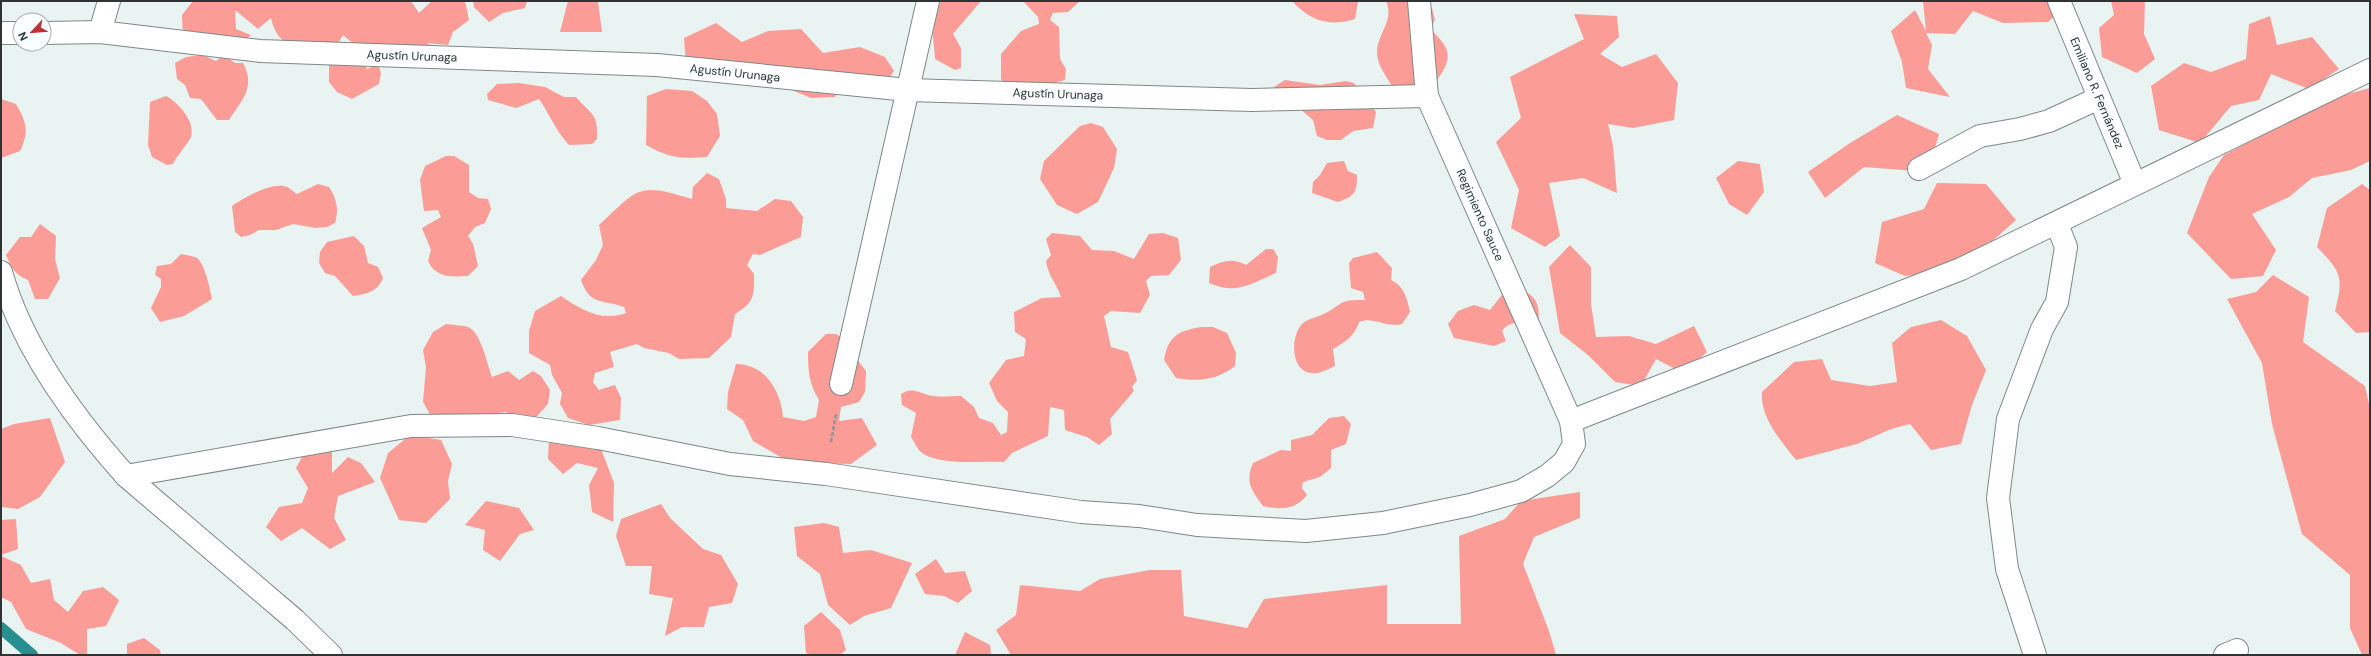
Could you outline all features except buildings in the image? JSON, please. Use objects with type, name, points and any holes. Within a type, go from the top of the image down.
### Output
[{"type":"street","points":[[100,32],[109,1]]},
{"type":"street","points":[[841,384],[928,1]]},
{"type":"street","name":"Regimiento Sauce","points":[[126,476],[411,426],[492,425],[538,428],[730,464],[826,474],[1081,512],[1139,516],[1197,525],[1306,531],[1383,523],[1470,505],[1521,491],[1547,476],[1564,462],[1574,444],[1571,421],[1428,96],[1419,1]]},
{"type":"street","name":"Emiliano R. Fernández","points":[[2059,1],[2135,184]]},
{"type":"street","name":"Agustín Urunaga","points":[[52,32],[100,32],[260,51],[657,64],[908,90],[1252,100],[1428,96]]},
{"type":"street","points":[[1,33],[12,33]]},
{"type":"street","points":[[1571,421],[1961,269],[2057,224],[2135,184],[2370,70]]},
{"type":"street","points":[[1919,169],[1980,136],[2020,129],[2049,121],[2099,98]]},
{"type":"street","points":[[2035,655],[2007,569],[1998,498],[2008,419],[2042,329],[2056,302],[2066,247],[2057,224]]},
{"type":"street","points":[[1,272],[6,291],[44,369],[103,451],[126,476],[295,620],[331,655]]},
{"type":"path","points":[[826,474],[841,384]]},
{"type":"shaded area","points":[[193,1],[411,1],[419,13],[432,1],[465,1],[469,20],[453,32],[448,45],[427,43],[442,55],[362,51],[343,35],[331,55],[301,49],[285,42],[279,37],[274,29],[271,18],[258,29],[235,10],[236,29],[251,35],[236,49],[183,36],[182,15]]},
{"type":"shaded area","points":[[473,1],[527,1],[525,8],[503,13],[489,22],[474,7]]},
{"type":"shaded area","points":[[568,1],[598,1],[602,32],[560,32]]},
{"type":"shaded area","points":[[941,1],[981,1],[953,34],[961,48],[961,68],[955,70],[935,59],[932,24]]},
{"type":"shaded area","points":[[1023,1],[1080,1],[1068,12],[1053,13],[1050,20],[1059,27],[1060,59],[1066,69],[1065,80],[1010,95],[1001,79],[1001,54],[1021,31],[1039,24],[1038,17]]},
{"type":"shaded area","points":[[1292,1],[1358,1],[1355,19],[1328,22],[1313,18]]},
{"type":"shaded area","points":[[1386,1],[1416,1],[1432,8],[1435,20],[1430,29],[1443,43],[1448,54],[1442,73],[1436,82],[1394,89],[1377,57],[1378,45],[1387,21],[1388,8]]},
{"type":"shaded area","points":[[1923,1],[2056,1],[2060,11],[2048,22],[2003,23],[1973,11],[1955,34],[1926,33],[1932,45],[1928,69],[1950,97],[1906,88],[1902,62],[1891,31],[1915,10],[1926,31]]},
{"type":"shaded area","points":[[2111,1],[2145,1],[2144,34],[2155,59],[2137,73],[2102,57],[2099,28],[2114,15]]},
{"type":"shaded area","points":[[1574,14],[1617,16],[1619,37],[1600,54],[1622,67],[1656,54],[1678,83],[1674,120],[1633,128],[1608,124],[1613,146],[1617,193],[1583,178],[1549,183],[1560,236],[1545,247],[1511,228],[1519,190],[1496,142],[1521,118],[1510,77],[1584,39]]},
{"type":"shaded area","points":[[2270,16],[2277,45],[2312,37],[2339,69],[2309,89],[2271,74],[2259,100],[2231,106],[2200,143],[2159,130],[2151,86],[2184,63],[2211,72],[2246,59],[2249,24]]},
{"type":"shaded area","points":[[716,23],[742,42],[768,31],[801,29],[823,53],[860,47],[885,57],[894,71],[881,90],[847,75],[835,97],[811,98],[777,84],[686,65],[684,38]]},
{"type":"shaded area","points":[[202,55],[216,61],[224,55],[235,63],[243,63],[247,72],[248,86],[246,93],[229,120],[217,120],[201,99],[190,98],[185,85],[177,79],[175,63],[186,57]]},
{"type":"shaded area","points":[[337,60],[364,62],[367,69],[373,66],[379,67],[381,73],[379,84],[352,99],[337,92],[329,82],[329,65]]},
{"type":"shaded area","points":[[1285,80],[1320,85],[1346,81],[1354,83],[1376,112],[1373,128],[1353,131],[1341,140],[1327,140],[1317,136],[1313,120],[1299,108],[1269,90]]},
{"type":"shaded area","points":[[519,83],[545,87],[564,97],[576,97],[595,119],[597,139],[592,144],[569,145],[560,134],[539,99],[516,108],[488,100],[487,94],[497,84]]},
{"type":"shaded area","points":[[2370,88],[2370,161],[2351,170],[2312,178],[2289,197],[2252,214],[2276,250],[2263,276],[2231,279],[2187,233],[2209,177],[2224,155],[2336,97]]},
{"type":"shaded area","points":[[666,89],[692,91],[707,101],[717,114],[720,136],[707,157],[675,157],[661,153],[646,145],[647,96]]},
{"type":"shaded area","points":[[166,96],[176,103],[185,113],[191,125],[192,131],[190,139],[173,164],[167,165],[152,157],[148,145],[150,102]]},
{"type":"shaded area","points":[[1,99],[16,104],[23,117],[26,133],[20,151],[1,158]]},
{"type":"shaded area","points":[[1897,115],[1939,134],[1928,172],[1864,167],[1825,198],[1808,172],[1850,143]]},
{"type":"shaded area","points":[[1091,123],[1103,127],[1117,149],[1114,168],[1098,202],[1077,214],[1057,205],[1040,179],[1044,161],[1080,126]]},
{"type":"shaded area","points":[[446,156],[454,156],[469,165],[469,192],[478,198],[488,199],[491,209],[485,223],[475,227],[468,236],[473,244],[478,266],[468,276],[445,275],[435,271],[428,261],[431,250],[422,228],[441,217],[438,210],[424,211],[420,180],[425,166]]},
{"type":"shaded area","points":[[1344,161],[1348,171],[1357,175],[1355,190],[1351,196],[1338,202],[1312,193],[1313,182],[1320,175],[1327,163]]},
{"type":"shaded area","points":[[1738,161],[1760,164],[1764,192],[1747,215],[1729,204],[1716,178]]},
{"type":"shaded area","points":[[707,173],[719,179],[726,199],[726,208],[757,211],[775,199],[791,201],[803,217],[801,237],[760,255],[753,254],[747,265],[754,274],[752,298],[742,310],[735,314],[731,337],[709,358],[679,359],[669,353],[644,348],[637,344],[610,352],[614,367],[595,373],[593,382],[599,390],[615,385],[621,398],[620,420],[589,425],[568,418],[560,404],[562,393],[552,375],[550,365],[529,353],[529,331],[535,311],[561,296],[576,306],[592,313],[608,316],[626,313],[624,307],[593,298],[588,294],[581,280],[596,260],[603,245],[599,225],[623,203],[640,192],[649,190],[660,191],[692,199],[693,187]]},
{"type":"shaded area","points":[[1937,183],[1986,184],[2016,220],[1961,269],[1905,276],[1875,263],[1882,222],[1924,209]]},
{"type":"shaded area","points":[[318,184],[329,187],[334,196],[337,209],[335,223],[327,227],[315,228],[293,224],[276,230],[259,230],[250,235],[241,237],[235,232],[232,206],[244,199],[258,191],[274,186],[287,187],[297,194]]},
{"type":"shaded area","points":[[2362,184],[2370,190],[2370,332],[2356,333],[2335,311],[2340,282],[2336,269],[2317,247],[2327,208]]},
{"type":"shaded area","points":[[40,224],[56,236],[55,259],[60,278],[48,299],[35,299],[28,280],[20,276],[14,270],[6,255],[20,237],[31,237]]},
{"type":"shaded area","points":[[1052,233],[1080,236],[1092,250],[1114,251],[1134,259],[1149,234],[1163,233],[1178,238],[1181,260],[1169,275],[1151,276],[1146,281],[1150,295],[1140,313],[1111,311],[1104,316],[1111,347],[1128,352],[1137,380],[1132,387],[1134,391],[1110,419],[1112,434],[1099,445],[1087,437],[1065,430],[1064,410],[1050,407],[1048,436],[1012,453],[1004,462],[949,461],[938,459],[921,452],[911,437],[916,413],[902,405],[901,394],[912,390],[936,396],[961,396],[974,407],[979,418],[993,423],[1001,435],[1007,432],[1008,412],[997,401],[989,383],[1006,360],[1024,356],[1026,339],[1015,332],[1014,312],[1042,298],[1061,297],[1049,272],[1046,261],[1051,255],[1046,239]]},
{"type":"shaded area","points":[[354,236],[364,246],[368,263],[378,267],[383,278],[381,283],[371,292],[353,296],[335,276],[325,273],[319,263],[320,252],[327,242]]},
{"type":"shaded area","points":[[1570,245],[1591,267],[1591,304],[1596,337],[1629,336],[1656,344],[1694,326],[1707,352],[1683,373],[1656,359],[1641,386],[1615,382],[1588,355],[1560,333],[1549,267]]},
{"type":"shaded area","points":[[1266,249],[1273,249],[1278,257],[1276,273],[1243,287],[1227,288],[1209,283],[1210,267],[1228,261],[1237,261],[1246,265]]},
{"type":"shaded area","points":[[1377,252],[1392,268],[1391,280],[1402,289],[1410,312],[1402,324],[1390,325],[1370,320],[1359,322],[1352,335],[1346,341],[1333,349],[1335,366],[1318,373],[1305,371],[1299,366],[1294,352],[1294,344],[1299,329],[1305,321],[1320,316],[1344,302],[1351,300],[1365,300],[1363,292],[1351,288],[1349,263],[1353,258]]},
{"type":"shaded area","points":[[181,254],[195,257],[200,261],[207,277],[212,299],[184,316],[160,322],[151,308],[161,287],[161,279],[155,275],[157,266],[171,264]]},
{"type":"shaded area","points":[[2273,275],[2309,297],[2303,342],[2365,386],[2370,409],[2370,655],[2362,655],[2350,628],[2350,575],[2302,534],[2272,424],[2262,363],[2227,299],[2256,292]]},
{"type":"shaded area","points":[[1521,289],[1534,298],[1539,311],[1538,322],[1518,322],[1505,327],[1502,331],[1506,341],[1494,346],[1454,338],[1448,324],[1458,311],[1474,305],[1490,310],[1505,291]]},
{"type":"shaded area","points":[[1941,320],[1967,336],[1986,370],[1972,405],[1961,444],[1931,450],[1910,424],[1891,429],[1857,444],[1796,460],[1778,437],[1768,420],[1762,402],[1762,392],[1794,362],[1822,359],[1831,380],[1870,386],[1897,382],[1892,343],[1911,327]]},
{"type":"shaded area","points":[[446,324],[465,326],[473,330],[477,335],[483,349],[492,377],[508,371],[519,380],[533,371],[541,376],[550,390],[548,404],[536,417],[517,416],[505,412],[458,421],[432,418],[423,402],[426,367],[423,350],[433,332]]},
{"type":"shaded area","points":[[1201,327],[1213,327],[1227,333],[1236,353],[1235,366],[1228,371],[1207,379],[1192,380],[1176,378],[1164,360],[1168,345],[1175,336],[1180,333],[1186,330]]},
{"type":"shaded area","points":[[826,334],[836,334],[854,345],[856,358],[866,371],[865,392],[859,402],[841,407],[839,421],[862,418],[877,445],[851,464],[808,463],[784,459],[753,441],[743,420],[727,409],[728,392],[736,364],[746,365],[755,369],[770,381],[779,398],[783,417],[804,421],[816,417],[819,400],[813,388],[810,377],[808,352]]},
{"type":"shaded area","points":[[1344,416],[1351,424],[1346,444],[1331,450],[1331,468],[1320,477],[1303,482],[1302,488],[1307,495],[1298,504],[1287,508],[1263,506],[1250,486],[1249,481],[1253,463],[1281,450],[1291,451],[1291,440],[1312,435],[1329,418]]},
{"type":"shaded area","points":[[50,418],[65,462],[40,497],[18,509],[1,507],[1,429],[14,424]]},
{"type":"shaded area","points":[[410,435],[441,440],[452,464],[448,481],[450,499],[426,523],[399,520],[380,478],[388,453]]},
{"type":"shaded area","points":[[549,438],[598,441],[614,483],[613,522],[592,512],[589,485],[598,468],[577,463],[563,474],[548,459]]},
{"type":"shaded area","points":[[309,444],[332,452],[332,473],[348,457],[361,463],[375,482],[338,496],[334,518],[346,540],[330,549],[302,528],[281,541],[266,527],[279,507],[302,503],[308,488],[296,468]]},
{"type":"shaded area","points":[[1580,492],[1580,518],[1534,537],[1523,564],[1549,631],[1556,655],[1011,655],[996,630],[1016,615],[1020,585],[1080,591],[1100,579],[1150,570],[1181,570],[1184,616],[1247,628],[1264,599],[1387,585],[1387,624],[1461,624],[1459,536],[1505,519],[1521,501]]},
{"type":"shaded area","points":[[486,501],[519,508],[534,530],[520,534],[500,561],[483,550],[485,530],[465,525]]},
{"type":"shaded area","points":[[661,504],[670,518],[703,549],[721,555],[738,584],[732,603],[709,607],[704,627],[682,627],[665,636],[673,598],[649,594],[652,566],[626,566],[616,536],[621,519]]},
{"type":"shaded area","points":[[16,519],[18,549],[1,555],[1,520]]},
{"type":"shaded area","points":[[824,523],[839,527],[843,553],[871,550],[912,563],[891,608],[864,616],[850,625],[828,605],[820,574],[797,556],[794,527]]},
{"type":"shaded area","points":[[1,556],[21,565],[31,583],[50,579],[54,600],[68,612],[83,591],[103,587],[119,600],[106,626],[87,629],[87,655],[80,655],[61,643],[26,629],[11,602],[1,597]]},
{"type":"shaded area","points":[[936,559],[945,573],[965,571],[972,591],[958,603],[944,596],[925,594],[915,574]]},
{"type":"shaded area","points":[[821,612],[840,630],[846,650],[840,655],[812,655],[806,653],[804,626]]},
{"type":"shaded area","points":[[965,632],[990,645],[991,655],[955,655]]},
{"type":"shaded area","points":[[144,638],[160,650],[161,655],[127,655],[127,644]]},
{"type":"waterway","points":[[1,628],[32,655]]}]
